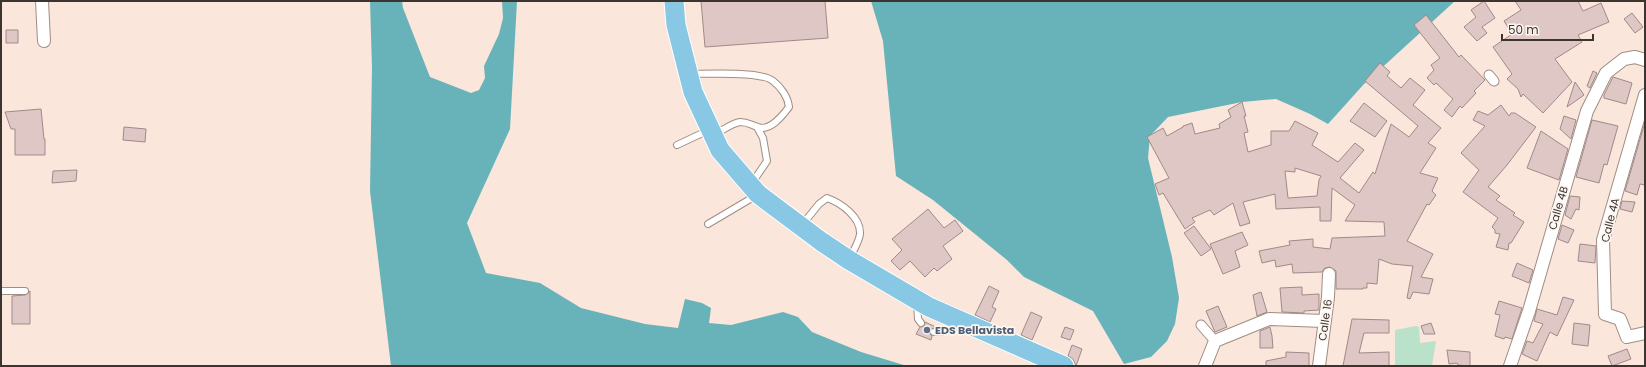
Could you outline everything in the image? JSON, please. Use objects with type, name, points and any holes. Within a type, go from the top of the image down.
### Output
[{"type":"main road","points":[[674,1],[676,25],[693,92],[720,150],[754,190],[849,260],[929,307],[1064,366]]},
{"type":"street","points":[[42,1],[44,41]]},
{"type":"street","name":"Calle 4B","points":[[1510,366],[1528,311],[1587,111],[1606,73],[1624,59],[1635,57],[1645,60]]},
{"type":"street","name":"Calle 4A","points":[[1645,95],[1603,240],[1605,314],[1620,319],[1627,337],[1645,333]]},
{"type":"street","name":"Calle 16","points":[[1319,366],[1328,297],[1329,274]]},
{"type":"street","points":[[1205,366],[1215,341],[1269,319],[1324,321]]},
{"type":"street","points":[[1201,325],[1215,341]]},
{"type":"lane","points":[[677,145],[739,122],[751,123],[757,127],[765,128],[779,119],[789,106],[788,98],[773,80],[748,74],[688,74]]},
{"type":"lane","points":[[708,224],[754,190],[767,161],[763,138],[757,127]]},
{"type":"lane","points":[[802,226],[819,204],[827,198],[838,202],[856,219],[860,234],[849,260]]},
{"type":"lane","points":[[1,291],[25,291]]},
{"type":"lane","points":[[917,300],[916,312],[921,323]]},
{"type":"lane","points":[[934,332],[942,332],[966,323]]},
{"type":"green space","points":[[1416,326],[1419,327],[1420,343],[1436,341],[1432,366],[1395,366],[1395,330]]},
{"type":"water","points":[[370,1],[402,1],[403,8],[430,77],[471,93],[479,90],[485,78],[484,66],[499,34],[503,18],[502,1],[517,1],[510,129],[467,223],[486,273],[540,283],[581,308],[645,324],[678,328],[685,299],[702,303],[711,308],[709,323],[731,325],[783,312],[798,317],[812,332],[861,352],[907,366],[391,366],[370,191],[372,68]]},
{"type":"water","points":[[871,1],[1455,1],[1364,84],[1328,124],[1310,114],[1276,99],[1242,102],[1168,117],[1150,136],[1148,158],[1172,257],[1179,298],[1175,324],[1167,341],[1151,357],[1124,364],[1093,311],[1024,277],[1007,260],[933,200],[896,176],[883,41]]},
{"type":"building","points":[[701,1],[825,1],[828,38],[705,47]]},
{"type":"building","points":[[1484,1],[1495,18],[1482,27],[1487,33],[1477,41],[1464,27],[1476,17],[1471,10]]},
{"type":"building","points":[[1515,1],[1578,1],[1583,11],[1601,3],[1609,22],[1578,35],[1582,42],[1555,59],[1572,82],[1543,113],[1523,94],[1521,97],[1518,89],[1507,79],[1512,74],[1493,47],[1512,34],[1504,21],[1521,10]]},
{"type":"building","points":[[1632,13],[1643,27],[1635,33],[1624,19]]},
{"type":"building","points":[[1426,15],[1459,57],[1461,55],[1485,80],[1474,91],[1476,93],[1462,108],[1460,106],[1452,117],[1444,110],[1453,99],[1436,83],[1434,85],[1427,78],[1434,70],[1431,65],[1440,58],[1414,25]]},
{"type":"building","points":[[6,30],[18,30],[18,43],[6,43]]},
{"type":"building","points":[[1380,63],[1390,72],[1387,76],[1401,88],[1410,78],[1425,90],[1413,105],[1441,128],[1428,143],[1436,148],[1420,173],[1438,178],[1432,191],[1436,195],[1429,205],[1427,204],[1407,241],[1433,254],[1421,277],[1433,279],[1429,294],[1413,292],[1410,299],[1407,298],[1413,266],[1392,264],[1379,259],[1377,284],[1367,283],[1367,288],[1363,289],[1336,289],[1336,271],[1330,267],[1325,268],[1322,272],[1293,273],[1292,264],[1276,267],[1275,260],[1262,263],[1259,251],[1290,245],[1289,241],[1313,239],[1313,247],[1330,249],[1332,238],[1385,236],[1384,222],[1345,221],[1355,205],[1332,188],[1331,221],[1320,221],[1320,207],[1276,209],[1275,194],[1243,202],[1250,223],[1240,226],[1233,203],[1214,215],[1210,210],[1192,218],[1195,222],[1185,229],[1163,193],[1159,195],[1155,184],[1169,178],[1147,137],[1163,128],[1167,136],[1183,126],[1192,123],[1195,134],[1220,128],[1219,124],[1231,117],[1228,110],[1242,102],[1248,132],[1244,133],[1248,152],[1271,145],[1271,131],[1289,131],[1295,121],[1318,133],[1312,145],[1338,162],[1355,143],[1364,150],[1340,178],[1359,193],[1373,172],[1375,174],[1391,124],[1409,137],[1418,126],[1365,81]],"holes":[[[1295,168],[1321,176],[1317,196],[1288,198],[1285,171],[1295,172]]]},
{"type":"building","points":[[1593,71],[1597,73],[1590,88],[1587,86]]},
{"type":"building","points":[[1613,77],[1632,83],[1626,104],[1604,98]]},
{"type":"building","points":[[1575,82],[1584,95],[1567,107]]},
{"type":"building","points":[[1364,103],[1387,121],[1375,137],[1350,121]]},
{"type":"building","points":[[1501,105],[1509,116],[1511,113],[1515,113],[1536,127],[1488,187],[1500,196],[1496,200],[1515,213],[1513,215],[1524,222],[1511,243],[1509,243],[1508,250],[1496,247],[1500,234],[1495,233],[1495,230],[1492,227],[1498,218],[1463,192],[1479,170],[1461,153],[1485,126],[1473,120],[1478,111],[1488,115]]},
{"type":"building","points":[[41,109],[45,139],[45,155],[15,155],[15,129],[11,129],[5,112]]},
{"type":"building","points":[[1564,116],[1576,120],[1571,139],[1560,129]]},
{"type":"building","points":[[1592,120],[1618,126],[1607,165],[1604,164],[1599,183],[1576,177]]},
{"type":"building","points":[[1645,122],[1645,185],[1640,184],[1637,195],[1625,191]]},
{"type":"building","points":[[124,127],[146,129],[145,142],[123,140]]},
{"type":"building","points":[[1541,131],[1568,149],[1559,180],[1527,168]]},
{"type":"building","points":[[77,170],[76,181],[52,183],[53,171]]},
{"type":"building","points":[[1570,196],[1580,197],[1579,210],[1576,209],[1571,219],[1565,215]]},
{"type":"building","points":[[1622,201],[1635,202],[1632,212],[1620,209]]},
{"type":"building","points":[[928,209],[944,228],[955,220],[963,231],[943,246],[952,259],[937,271],[934,268],[925,277],[910,261],[900,270],[891,261],[902,250],[892,239]]},
{"type":"building","points":[[1562,225],[1574,230],[1568,243],[1558,239]]},
{"type":"building","points":[[1194,226],[1211,249],[1201,256],[1184,233]]},
{"type":"building","points":[[1242,232],[1248,245],[1235,251],[1240,267],[1223,274],[1210,244]]},
{"type":"building","points":[[1580,244],[1596,246],[1595,263],[1578,261]]},
{"type":"building","points":[[1517,263],[1533,270],[1529,283],[1512,276]]},
{"type":"building","points":[[989,286],[999,291],[992,307],[996,309],[990,322],[975,315]]},
{"type":"building","points":[[1302,287],[1302,295],[1319,294],[1319,310],[1304,311],[1304,313],[1282,312],[1280,288]]},
{"type":"building","points":[[30,291],[30,324],[12,324],[12,296],[25,295]]},
{"type":"building","points":[[1261,292],[1267,312],[1257,316],[1253,295]]},
{"type":"building","points":[[1563,297],[1574,300],[1557,336],[1550,332],[1537,361],[1522,354],[1527,341],[1533,343],[1543,324],[1534,321],[1537,309],[1557,315]]},
{"type":"building","points":[[1499,301],[1522,308],[1512,339],[1505,337],[1504,339],[1495,336],[1500,315],[1495,314]]},
{"type":"building","points":[[1218,306],[1227,327],[1215,332],[1206,311]]},
{"type":"building","points":[[1031,312],[1042,317],[1032,340],[1021,335]]},
{"type":"building","points":[[1352,319],[1389,320],[1389,333],[1364,333],[1359,353],[1389,352],[1389,366],[1343,366]]},
{"type":"building","name":"EDS Bellavista","points":[[925,322],[936,327],[930,330],[930,334],[932,336],[931,340],[916,334],[920,327],[924,326]]},
{"type":"building","points":[[1431,323],[1435,334],[1424,334],[1421,326]]},
{"type":"building","points":[[1574,323],[1590,325],[1588,346],[1572,344]]},
{"type":"building","points":[[1065,327],[1074,330],[1070,340],[1061,337]]},
{"type":"building","points":[[1270,327],[1273,348],[1260,348],[1260,331]]},
{"type":"building","points":[[1072,345],[1082,349],[1076,366],[1073,359],[1068,356]]},
{"type":"building","points":[[1627,349],[1631,359],[1612,366],[1608,356]]},
{"type":"building","points":[[1447,350],[1470,352],[1470,366],[1458,365],[1457,363],[1449,364]]},
{"type":"building","points":[[1286,352],[1309,353],[1309,366],[1266,366],[1266,361],[1286,357]]},
{"type":"place","name":"EDS Bellavista","points":[[927,330]]}]
